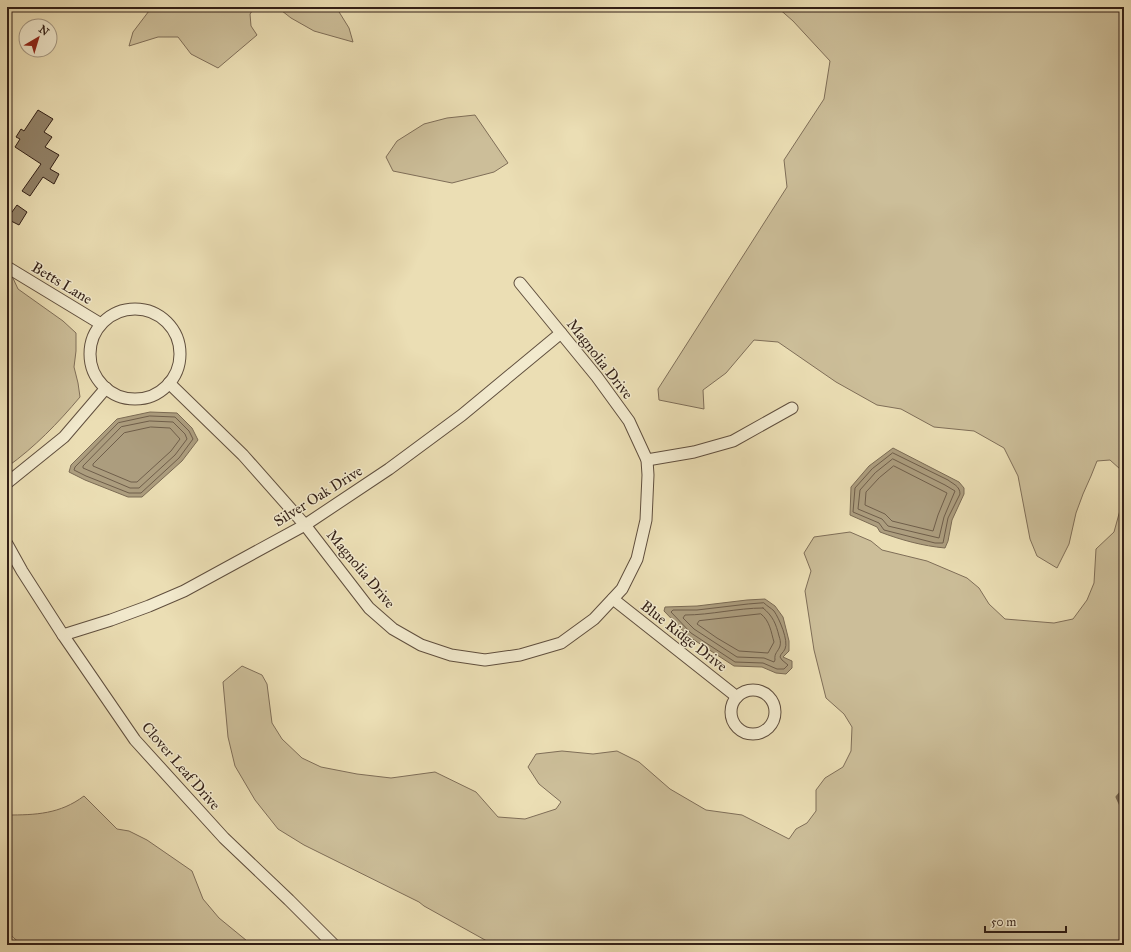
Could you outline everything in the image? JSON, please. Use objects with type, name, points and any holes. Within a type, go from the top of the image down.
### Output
[{"type":"street","name":"Betts Lane","points":[[7,268],[101,324]]},
{"type":"street","name":"Magnolia Drive","points":[[170,382],[243,455],[305,525],[370,608],[393,629],[421,644],[451,655],[485,660],[520,655],[561,643],[594,619],[622,589],[637,559],[646,520],[648,474],[647,460],[629,421],[597,378],[520,283]]},
{"type":"street","name":"Betts Lane","points":[[136,308],[149,311],[162,317],[171,326],[177,338],[180,351],[179,364],[170,382],[166,387],[155,394],[143,398],[130,399],[117,395],[106,388],[96,378],[91,365],[90,351],[93,338],[101,324],[109,316],[122,310],[136,308]]},
{"type":"street","name":"Silver Oak Drive","points":[[63,635],[111,620],[184,591],[305,525],[389,469],[462,415],[561,333]]},
{"type":"street","points":[[7,483],[64,437],[106,388]]},
{"type":"street","points":[[647,460],[694,452],[733,440],[792,408]]},
{"type":"street","name":"Clover Leaf Drive","points":[[7,544],[22,571],[63,635],[135,740],[224,838],[334,945]]},
{"type":"street","name":"Blue Ridge Drive","points":[[613,599],[737,697]]},
{"type":"shaded area","points":[[152,7],[255,7],[250,14],[251,26],[257,35],[218,68],[191,54],[178,37],[158,37],[129,46],[133,32]]},
{"type":"shaded area","points":[[277,7],[336,7],[349,28],[353,42],[314,31],[291,18]]},
{"type":"shaded area","points":[[777,7],[1124,7],[1124,487],[1120,469],[1110,460],[1097,461],[1076,513],[1069,544],[1057,568],[1037,556],[1030,539],[1018,476],[1004,448],[974,431],[934,427],[901,409],[877,405],[836,382],[778,342],[754,340],[726,373],[703,390],[704,409],[659,400],[658,389],[787,187],[784,160],[824,99],[830,61],[793,21]]},
{"type":"shaded area","points":[[475,115],[508,163],[494,172],[452,183],[393,171],[386,157],[397,141],[424,124],[447,118]]},
{"type":"shaded area","points":[[7,273],[12,276],[18,289],[63,321],[76,333],[74,367],[80,397],[46,434],[7,467]]},
{"type":"shaded area","points":[[1124,487],[1124,945],[494,945],[419,902],[304,845],[278,829],[255,800],[235,766],[228,737],[223,682],[242,666],[262,675],[267,684],[272,723],[282,739],[302,758],[321,767],[357,774],[391,778],[435,772],[476,792],[498,817],[525,819],[556,809],[561,802],[539,784],[528,767],[536,754],[562,751],[593,754],[617,751],[639,762],[670,789],[706,810],[742,815],[789,839],[796,829],[807,823],[816,811],[816,790],[825,778],[843,767],[851,751],[852,727],[844,714],[826,698],[814,650],[805,591],[811,571],[804,553],[814,537],[850,532],[871,541],[882,550],[927,561],[967,578],[979,588],[989,604],[1005,619],[1054,623],[1073,619],[1087,600],[1094,583],[1096,549],[1114,532],[1122,503]]},
{"type":"shaded area","points":[[84,796],[117,829],[129,831],[147,840],[192,871],[203,899],[219,918],[252,945],[22,945],[7,932],[7,815],[38,814],[57,810],[66,807]]},
{"type":"water","points":[[150,412],[177,413],[192,428],[198,440],[182,461],[142,497],[128,497],[69,472],[71,465],[117,419]]},
{"type":"water","points":[[893,448],[959,482],[964,488],[964,494],[952,520],[948,541],[945,548],[920,544],[888,535],[880,532],[877,527],[850,515],[851,487],[869,466]]},
{"type":"water","points":[[765,599],[775,606],[783,617],[789,641],[789,651],[783,657],[792,661],[792,668],[786,674],[776,673],[762,667],[734,666],[688,636],[664,611],[665,607],[697,606]]},
{"type":"building","points":[[38,110],[53,119],[44,132],[52,137],[45,147],[59,155],[50,169],[59,174],[54,184],[43,177],[30,196],[22,191],[41,164],[15,147],[20,139],[16,137],[21,129],[24,131]]},
{"type":"building","points":[[17,205],[27,212],[19,225],[7,219]]},
{"type":"waterway","points":[[1124,789],[1117,797],[1124,812]]}]
